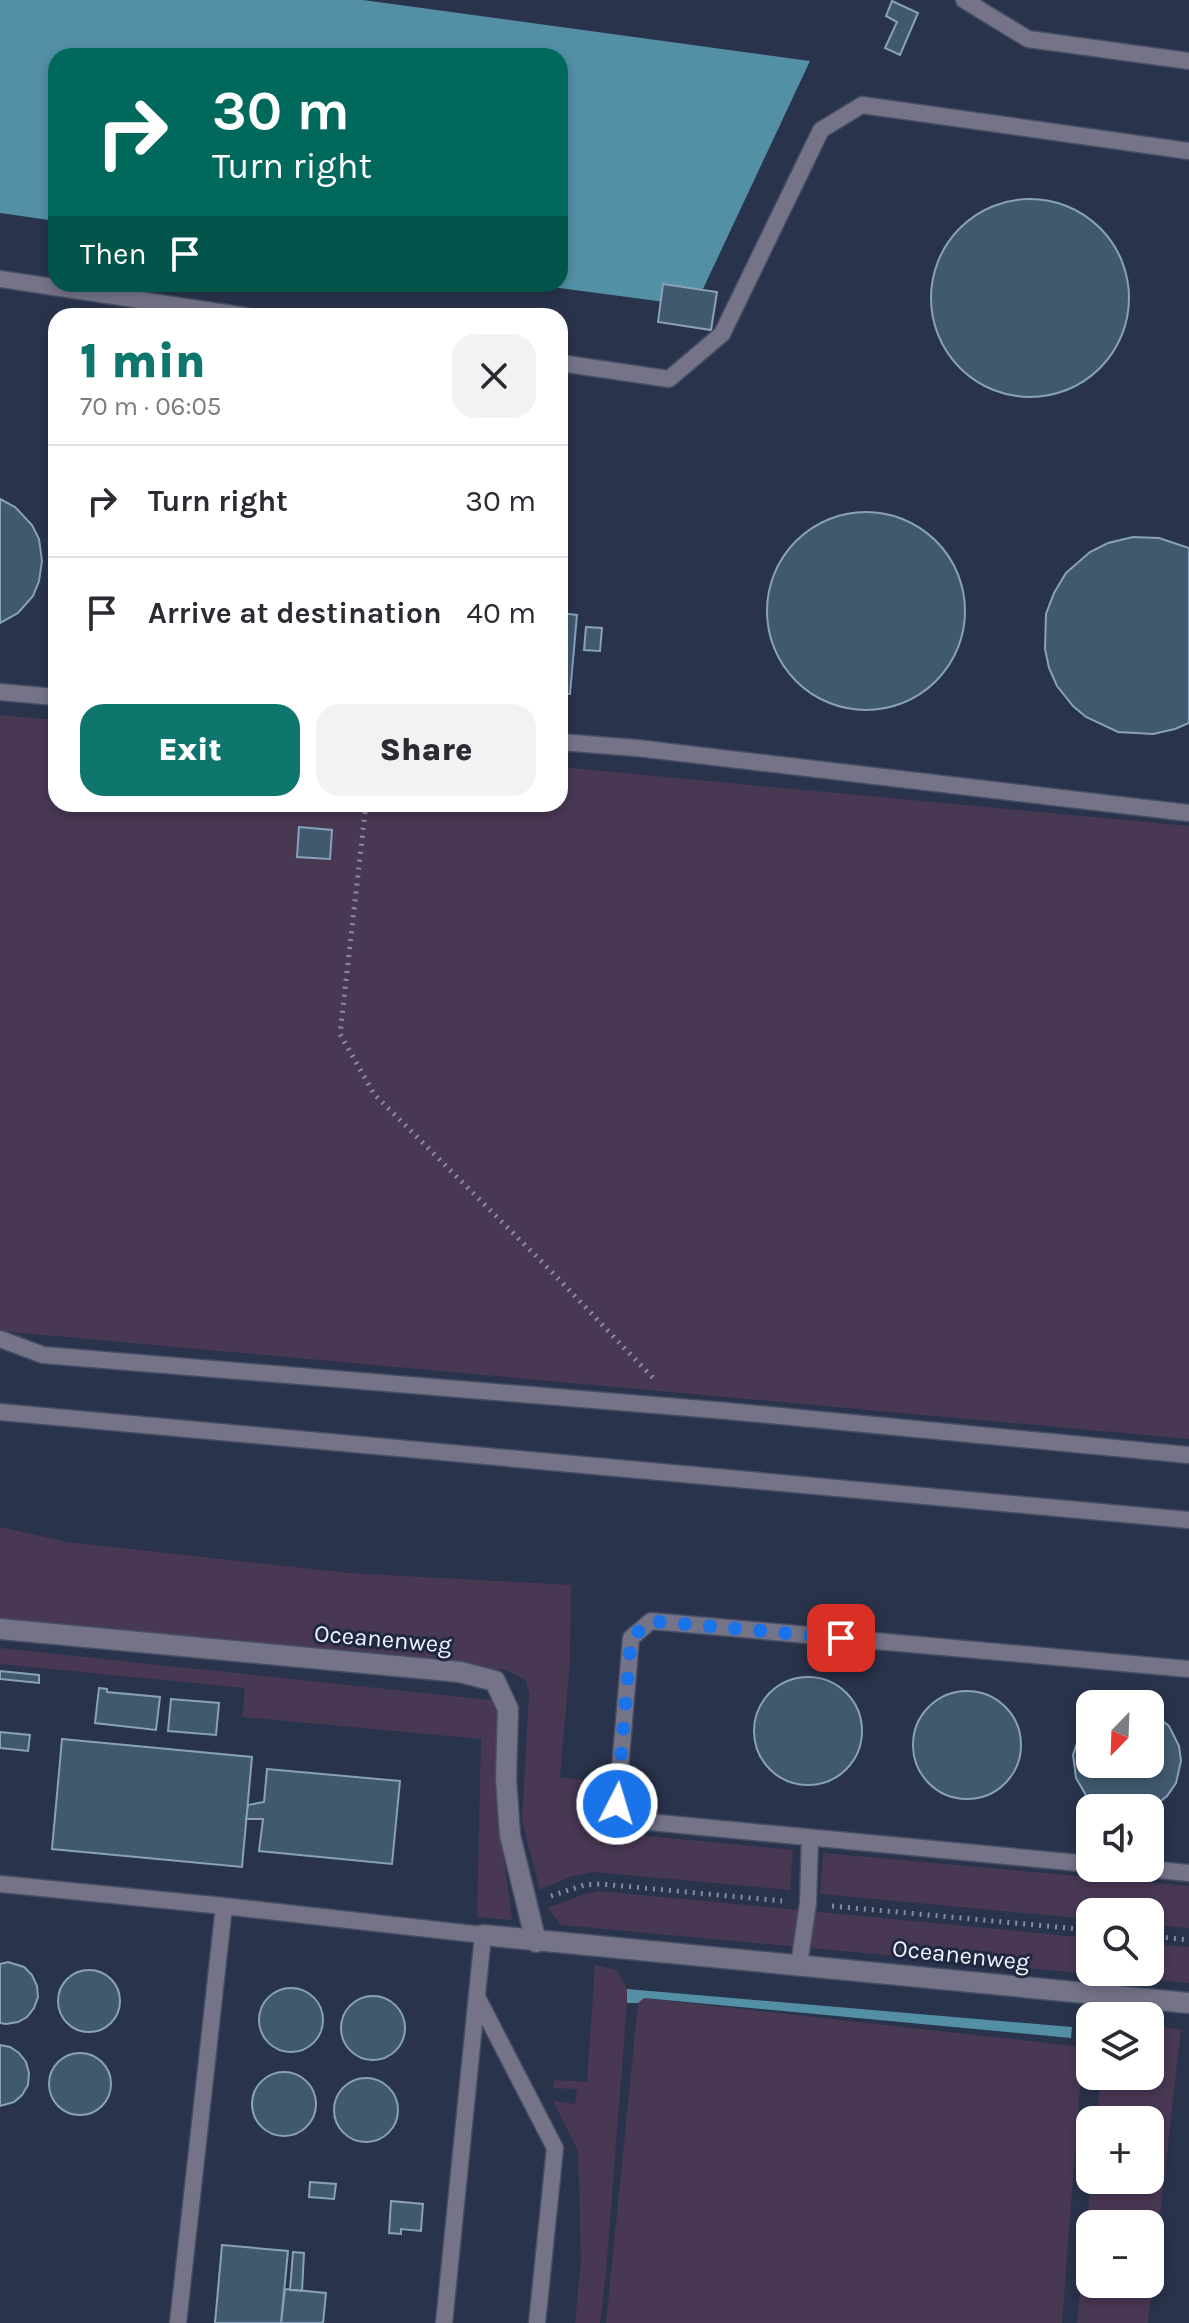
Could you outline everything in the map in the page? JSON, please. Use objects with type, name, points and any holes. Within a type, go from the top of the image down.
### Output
[{"type":"street","name":"Oceanenweg","points":[[0,1629],[445,1670],[495,1681],[508,1709],[506,1779],[510,1835],[536,1942]]},
{"type":"street","name":"Oceanenweg","points":[[483,1935],[1189,2003]]},
{"type":"lane","points":[[964,0],[1028,39],[1189,61]]},
{"type":"lane","points":[[568,364],[669,379],[722,334],[821,130],[862,105],[1189,151]]},
{"type":"lane","points":[[0,279],[48,286]]},
{"type":"lane","points":[[86,292],[193,308]]},
{"type":"lane","points":[[0,692],[48,696]]},
{"type":"lane","points":[[568,743],[1189,813]]},
{"type":"lane","points":[[0,1339],[43,1355],[680,1407],[1189,1455]]},
{"type":"lane","points":[[0,1412],[1189,1520]]},
{"type":"lane","points":[[1076,1863],[628,1820],[617,1804],[631,1638],[651,1621],[1189,1669]]},
{"type":"lane","points":[[799,1965],[808,1903],[810,1838]]},
{"type":"lane","points":[[1164,1870],[1189,1873]]},
{"type":"lane","points":[[0,1884],[483,1935],[444,2323]]},
{"type":"lane","points":[[178,2323],[224,1906]]},
{"type":"lane","points":[[477,1997],[555,2148],[537,2323]]},
{"type":"path","points":[[365,812],[340,1034],[374,1094],[550,1270],[680,1407]]},
{"type":"path","points":[[1164,1937],[1189,1940]]},
{"type":"shaded area","points":[[0,715],[48,719],[48,812],[568,812],[568,768],[1189,826],[1189,1439],[0,1331]]},
{"type":"shaded area","points":[[0,1527],[68,1542],[349,1573],[571,1585],[570,1662],[560,1777],[601,1782],[603,1810],[607,1822],[617,1833],[793,1850],[790,1890],[593,1872],[569,1877],[540,1890],[522,1821],[529,1694],[526,1680],[506,1670],[0,1624]]},
{"type":"shaded area","points":[[0,1648],[500,1701],[495,1791],[512,1920],[477,1917],[481,1739],[242,1717],[245,1688],[0,1664]]},
{"type":"shaded area","points":[[823,1853],[1076,1876],[1076,1882],[1145,1882],[1189,1886],[1189,1928],[1164,1926],[1164,1898],[1076,1898],[1076,1918],[820,1894]]},
{"type":"shaded area","points":[[599,1891],[1076,1937],[1076,1973],[561,1925],[548,1908]]},
{"type":"shaded area","points":[[1164,1945],[1189,1947],[1189,1983],[1164,1981]]},
{"type":"shaded area","points":[[595,1965],[617,1970],[627,1989],[627,2003],[600,2323],[575,2323],[581,2261],[578,2151],[553,2101],[575,2104],[577,2089],[553,2088],[554,2080],[587,2082]]},
{"type":"shaded area","points":[[643,1998],[1076,2046],[1076,2090],[1080,2090],[1079,2106],[1076,2106],[1062,2323],[606,2323],[638,2003]]},
{"type":"shaded area","points":[[1164,2028],[1181,2029],[1164,2180],[1164,2106],[1098,2106],[1100,2090],[1164,2090]]},
{"type":"shaded area","points":[[1090,2194],[1162,2194],[1161,2210],[1088,2210]]},
{"type":"shaded area","points":[[1079,2298],[1151,2298],[1148,2323],[1077,2323]]},
{"type":"water","points":[[0,0],[363,0],[810,61],[695,306],[568,289],[568,48],[48,48],[48,220],[0,213]]},
{"type":"water","points":[[627,1989],[1072,2027],[1071,2038],[644,1998],[638,2003],[627,2003]]},
{"type":"building","points":[[892,1],[918,13],[900,55],[885,48],[897,22],[886,16]]},
{"type":"building","points":[[1030,199],[1068,207],[1100,228],[1121,260],[1129,298],[1121,336],[1100,368],[1068,389],[1030,397],[992,389],[960,368],[939,336],[931,298],[939,260],[960,228],[992,207]]},
{"type":"building","points":[[663,284],[717,292],[711,330],[658,322]]},
{"type":"building","points":[[0,499],[15,507],[32,525],[39,539],[42,561],[33,596],[18,613],[0,623]]},
{"type":"building","points":[[866,512],[904,520],[936,541],[957,573],[965,611],[957,649],[936,681],[904,702],[866,710],[828,702],[796,681],[775,649],[767,611],[775,573],[796,541],[828,520]]},
{"type":"building","points":[[1133,537],[1159,538],[1189,548],[1189,723],[1153,734],[1118,732],[1086,717],[1057,686],[1045,649],[1046,614],[1066,573],[1090,552],[1108,543]]},
{"type":"building","points":[[568,614],[577,615],[568,694]]},
{"type":"building","points":[[586,627],[602,628],[600,651],[584,650]]},
{"type":"building","points":[[299,827],[332,830],[330,859],[297,857]]},
{"type":"building","points":[[0,1671],[39,1675],[39,1683],[0,1679]]},
{"type":"building","points":[[808,1677],[829,1681],[846,1693],[858,1710],[862,1731],[858,1752],[846,1769],[829,1781],[808,1785],[787,1781],[770,1769],[758,1752],[754,1731],[758,1710],[770,1693],[787,1681]]},
{"type":"building","points":[[99,1688],[107,1689],[107,1692],[160,1697],[156,1730],[95,1723]]},
{"type":"building","points":[[967,1691],[988,1695],[1005,1707],[1017,1724],[1021,1745],[1017,1766],[1005,1783],[988,1795],[967,1799],[946,1795],[929,1783],[917,1766],[913,1745],[917,1724],[929,1707],[946,1695]]},
{"type":"building","points":[[171,1699],[219,1703],[216,1735],[168,1731]]},
{"type":"building","points":[[1164,1722],[1169,1726],[1179,1746],[1181,1761],[1176,1783],[1167,1796],[1085,1794],[1076,1778],[1164,1778]]},
{"type":"building","points":[[0,1732],[30,1735],[28,1751],[0,1748]]},
{"type":"building","points":[[62,1739],[252,1757],[242,1867],[52,1849]]},
{"type":"building","points":[[1076,1746],[1076,1778],[1073,1755]]},
{"type":"building","points":[[267,1769],[400,1781],[392,1864],[259,1851],[263,1819],[246,1819],[248,1805],[264,1802]]},
{"type":"building","points":[[8,1962],[24,1967],[32,1975],[38,1997],[27,2017],[6,2024],[0,2023],[0,1964]]},
{"type":"building","points":[[89,1970],[111,1979],[120,2001],[111,2023],[89,2032],[67,2023],[58,2001],[67,1979]]},
{"type":"building","points":[[291,1988],[303,1990],[314,1997],[321,2008],[321,2032],[314,2043],[303,2050],[291,2052],[279,2050],[268,2043],[261,2032],[259,2020],[261,2008],[268,1997],[279,1990]]},
{"type":"building","points":[[373,1996],[385,1998],[396,2005],[403,2016],[403,2040],[396,2051],[385,2058],[373,2060],[361,2058],[350,2051],[343,2040],[341,2028],[343,2016],[350,2005],[361,1998]]},
{"type":"building","points":[[0,2045],[19,2053],[29,2073],[28,2085],[22,2095],[14,2102],[0,2106]]},
{"type":"building","points":[[80,2053],[102,2062],[111,2084],[102,2106],[80,2115],[58,2106],[49,2084],[58,2062]]},
{"type":"building","points":[[278,2072],[290,2072],[307,2081],[314,2092],[314,2116],[307,2127],[290,2136],[278,2136],[266,2131],[257,2122],[252,2110],[252,2098],[257,2086],[266,2077]]},
{"type":"building","points":[[366,2078],[378,2080],[389,2087],[396,2098],[396,2122],[389,2133],[378,2140],[366,2142],[354,2140],[343,2133],[336,2122],[334,2110],[336,2098],[343,2087],[354,2080]]},
{"type":"building","points":[[310,2182],[336,2184],[334,2199],[309,2197]]},
{"type":"building","points":[[391,2201],[423,2204],[421,2231],[401,2229],[401,2234],[389,2233]]},
{"type":"building","points":[[222,2245],[288,2251],[281,2323],[215,2323]]},
{"type":"building","points":[[293,2252],[304,2253],[302,2291],[290,2290]]},
{"type":"building","points":[[285,2289],[326,2293],[323,2323],[281,2323]]},
{"type":"route","points":[[617,1804],[631,1638],[651,1621],[841,1638]]}]
